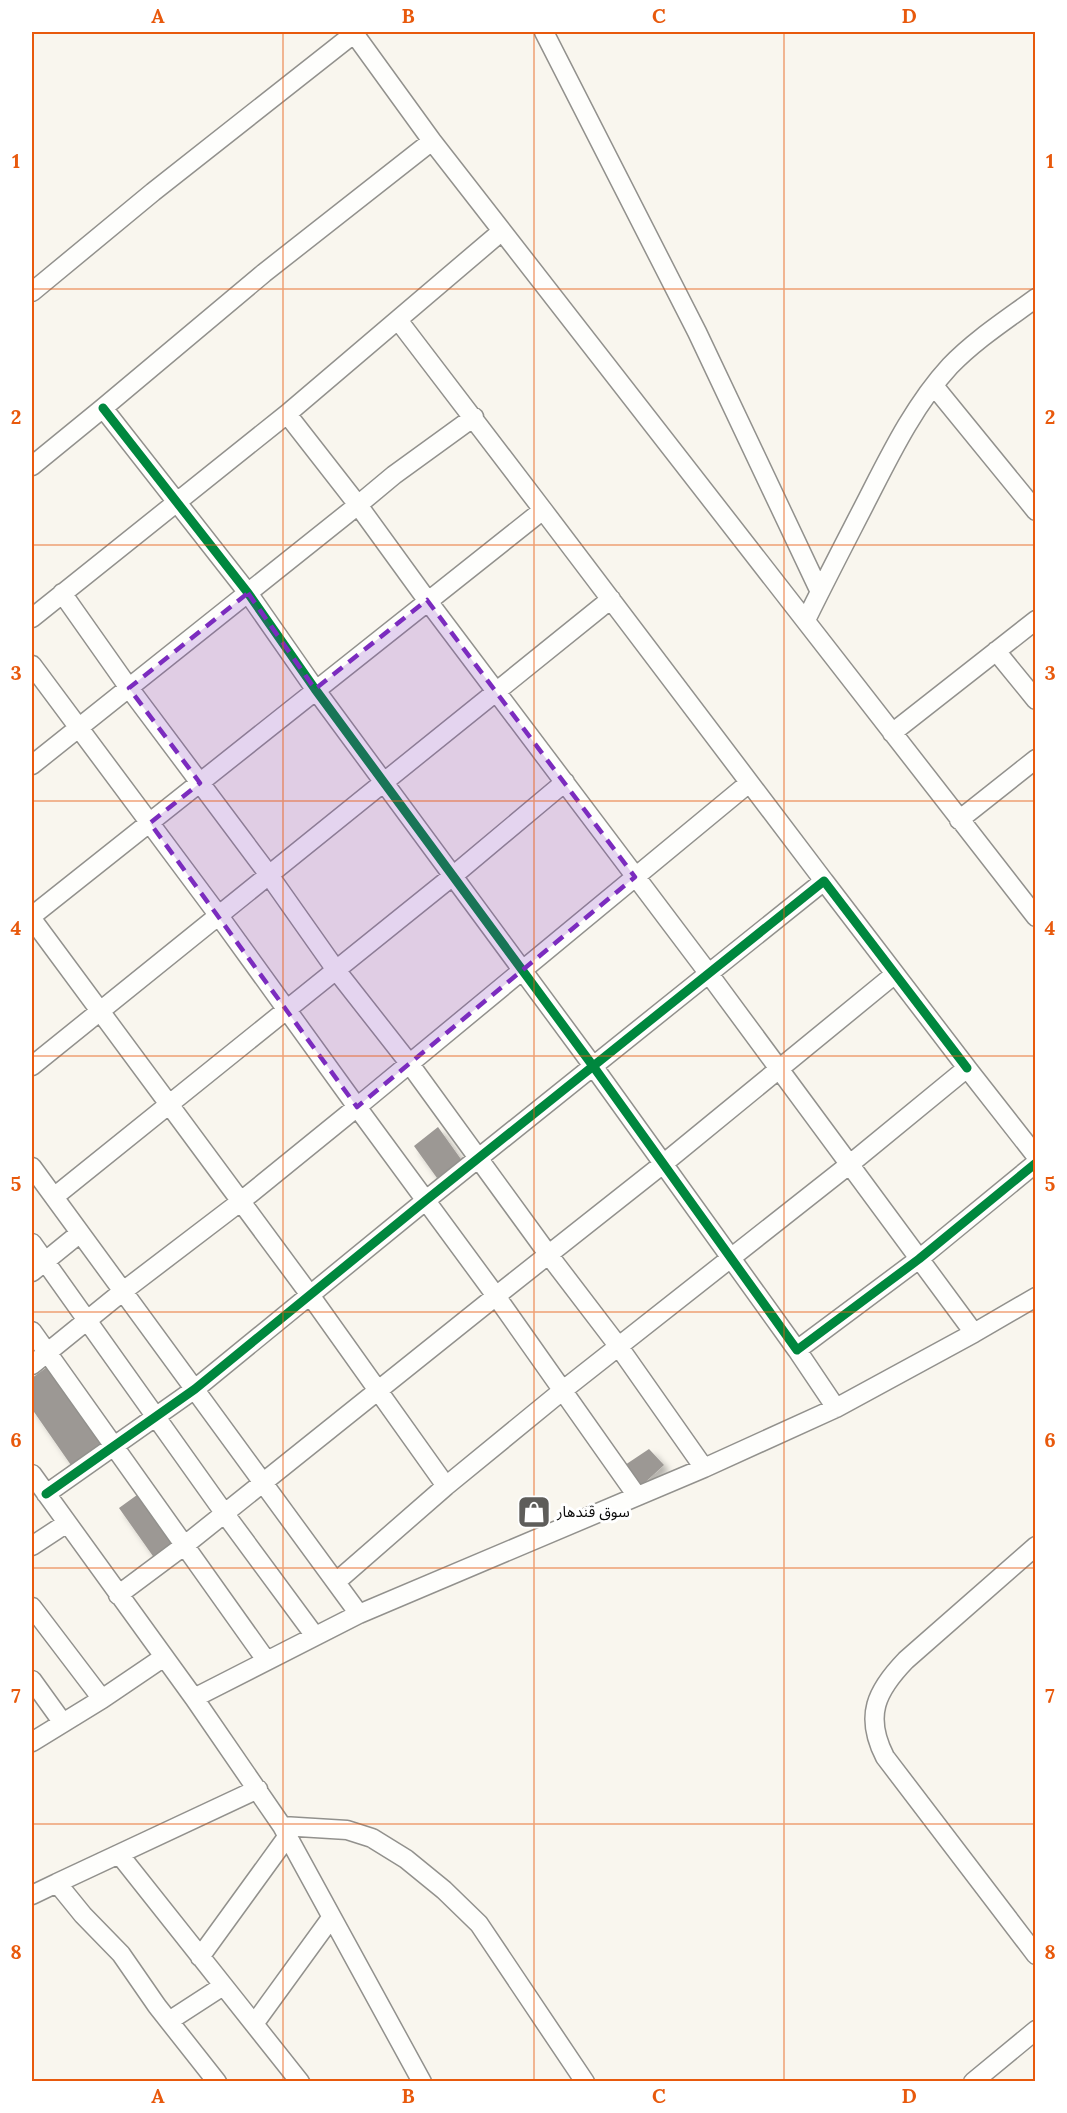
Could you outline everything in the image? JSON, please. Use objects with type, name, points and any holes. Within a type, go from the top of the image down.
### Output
[{"type":"street","points":[[32,292],[354,32],[432,141],[807,621],[959,820],[1033,909]]},
{"type":"street","points":[[544,32],[697,332],[820,592]]},
{"type":"street","points":[[32,466],[264,273],[432,141]]},
{"type":"street","points":[[32,618],[287,414],[502,231]]},
{"type":"street","points":[[807,621],[900,438],[934,386],[972,345],[1035,298]]},
{"type":"street","points":[[398,320],[1035,1156]]},
{"type":"street","points":[[934,386],[1035,511]]},
{"type":"street","points":[[104,408],[248,593],[315,689],[454,875],[732,1258],[836,1408]]},
{"type":"street","points":[[287,414],[566,782],[974,1333]]},
{"type":"street","points":[[32,765],[394,475],[474,417]]},
{"type":"street","points":[[446,1486],[310,1295],[32,917],[315,689],[543,510]]},
{"type":"street","points":[[62,593],[336,970],[409,1063],[619,1347],[704,1468]]},
{"type":"street","points":[[32,1066],[611,599]]},
{"type":"street","points":[[892,733],[1035,620]]},
{"type":"street","points":[[996,651],[1035,700]]},
{"type":"street","points":[[32,665],[219,916],[496,1296],[637,1496]]},
{"type":"street","points":[[959,820],[1035,759]]},
{"type":"street","points":[[54,1197],[566,782]]},
{"type":"street","points":[[32,1365],[122,1292],[240,1202],[749,783]]},
{"type":"street","points":[[46,1494],[195,1389],[479,1157],[824,881]]},
{"type":"street","points":[[118,1595],[264,1483],[663,1164],[895,974]]},
{"type":"street","points":[[336,1582],[446,1486],[562,1391],[850,1164],[967,1068]]},
{"type":"street","points":[[797,1350],[919,1259],[1035,1163]]},
{"type":"street","points":[[32,1167],[359,1614]]},
{"type":"street","points":[[38,1267],[80,1233]]},
{"type":"street","points":[[32,1243],[38,1267],[86,1321],[315,1636]]},
{"type":"street","points":[[194,1698],[359,1614],[704,1468],[836,1408],[1035,1297]]},
{"type":"street","points":[[32,1331],[266,1660]]},
{"type":"street","points":[[32,1474],[258,1789],[285,1832],[422,2082]]},
{"type":"street","points":[[32,1546],[67,1523]]},
{"type":"street","points":[[1035,1546],[888,1678],[880,1694],[874,1716],[875,1738],[885,1757],[1035,1955]]},
{"type":"street","points":[[32,1607],[102,1699]]},
{"type":"street","points":[[32,1742],[165,1657]]},
{"type":"street","points":[[32,1680],[63,1723]]},
{"type":"street","points":[[32,1895],[258,1789]]},
{"type":"street","points":[[285,1832],[347,1830],[372,1838],[406,1859],[444,1890],[479,1924],[585,2082]]},
{"type":"street","points":[[200,1957],[285,1832]]},
{"type":"street","points":[[119,1854],[300,2082]]},
{"type":"street","points":[[57,1883],[83,1915],[121,1954],[217,2082]]},
{"type":"street","points":[[254,2024],[331,1918]]},
{"type":"street","points":[[169,2021],[224,1986]]},
{"type":"street","points":[[979,2080],[1035,2030]]},
{"type":"highlighted area","points":[[248,593],[315,689],[427,600],[635,877],[357,1107],[150,823],[200,783],[129,688]]},
{"type":"building","points":[[438,1127],[463,1162],[437,1178],[414,1146]]},
{"type":"building","points":[[47,1367],[104,1447],[73,1468],[32,1409],[32,1378]]},
{"type":"building","points":[[649,1449],[664,1465],[640,1487],[625,1465]]},
{"type":"building","points":[[137,1495],[174,1546],[155,1559],[119,1508]]},
{"type":"cycle path","points":[[103,408],[248,593],[315,689],[593,1066],[797,1350],[919,1259],[1036,1163]]},
{"type":"cycle path","points":[[46,1494],[195,1389],[824,881],[967,1068]]},
{"type":"place","name":"سوق قندهار","points":[[534,1512]]}]
